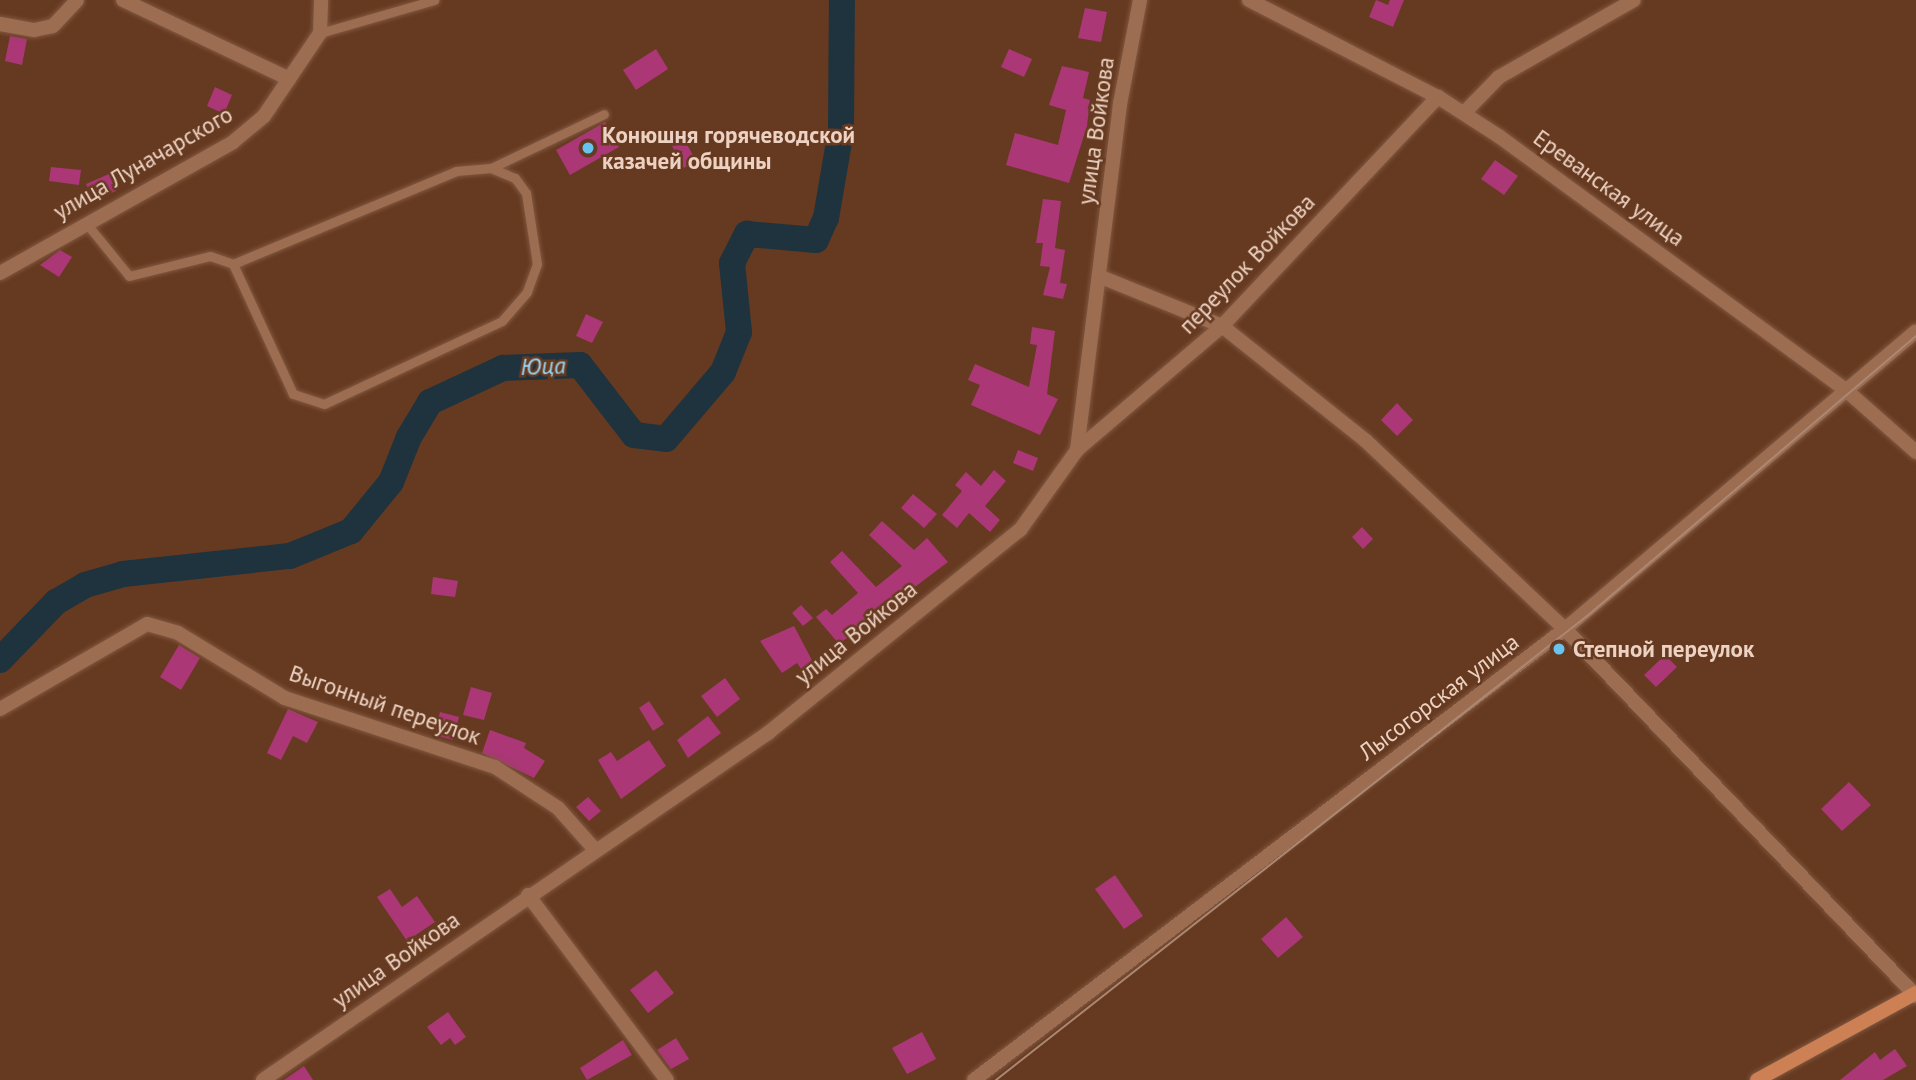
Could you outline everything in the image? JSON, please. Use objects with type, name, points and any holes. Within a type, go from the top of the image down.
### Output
[{"type":"main road","points":[[1757,1080],[1915,995]]},
{"type":"street","points":[[0,24],[34,30],[53,26],[77,0]]},
{"type":"street","points":[[123,0],[289,79]]},
{"type":"street","points":[[320,33],[321,0]]},
{"type":"street","name":"улица Войкова","points":[[263,1080],[528,895],[768,733],[1020,530],[1077,450],[1101,277],[1120,104],[1140,0]]},
{"type":"street","name":"Ереванская улица","points":[[1249,0],[1464,113],[1847,392],[1916,452]]},
{"type":"street","points":[[1464,113],[1499,78],[1634,0]]},
{"type":"street","name":"улица Луначарского","points":[[0,272],[86,223],[98,221],[233,142],[264,116],[320,33]]},
{"type":"street","name":"переулок Войкова","points":[[1077,450],[1222,326],[1438,97]]},
{"type":"street","points":[[1101,277],[1222,326],[1366,440],[1565,629],[1915,995]]},
{"type":"street","name":"Лысогорская улица","points":[[974,1080],[1565,629],[1916,331]]},
{"type":"street","name":"Выгонный переулок","points":[[0,709],[147,624],[178,633],[285,698],[495,767],[558,808],[596,851]]},
{"type":"street","points":[[528,895],[667,1080]]},
{"type":"lane","points":[[320,33],[434,0]]},
{"type":"lane","points":[[86,223],[129,276],[210,256],[233,264],[456,171],[491,169],[604,114]]},
{"type":"lane","points":[[233,264],[293,394],[324,404],[502,321],[527,292],[537,264],[526,193],[515,178],[491,169]]},
{"type":"building","points":[[1376,0],[1388,5],[1390,0],[1404,0],[1393,27],[1369,17]]},
{"type":"building","points":[[1085,8],[1107,12],[1101,42],[1078,38]]},
{"type":"building","points":[[10,36],[27,39],[22,65],[5,61]]},
{"type":"building","points":[[656,49],[668,69],[636,90],[623,70]]},
{"type":"building","points":[[1009,49],[1032,59],[1024,77],[1001,67]]},
{"type":"building","points":[[1062,66],[1089,72],[1083,98],[1090,100],[1087,126],[1069,183],[1006,165],[1015,133],[1058,145],[1066,110],[1049,105]]},
{"type":"building","points":[[215,87],[232,95],[224,114],[207,106]]},
{"type":"building","name":"Конюшня горячеводской казачей общины","points":[[605,122],[619,147],[570,175],[556,150]]},
{"type":"building","points":[[684,139],[696,161],[684,168],[672,146]]},
{"type":"building","points":[[1495,160],[1518,176],[1504,195],[1481,179]]},
{"type":"building","points":[[51,167],[81,170],[79,185],[49,181]]},
{"type":"building","points":[[109,174],[116,191],[93,201],[86,184]]},
{"type":"building","points":[[1043,199],[1061,201],[1055,248],[1065,250],[1060,283],[1067,284],[1063,299],[1043,295],[1050,267],[1040,266],[1043,243],[1036,243]]},
{"type":"building","points":[[60,250],[72,257],[59,277],[40,265]]},
{"type":"building","points":[[586,314],[603,322],[592,343],[576,336]]},
{"type":"building","points":[[1032,327],[1055,331],[1047,394],[1058,399],[1040,435],[971,405],[980,385],[968,380],[975,364],[1029,387],[1037,345],[1030,344]]},
{"type":"building","points":[[1397,403],[1413,420],[1397,436],[1381,420]]},
{"type":"building","points":[[1018,450],[1038,458],[1033,471],[1013,463]]},
{"type":"building","points":[[994,470],[1006,481],[985,506],[1000,520],[990,532],[969,513],[957,528],[942,515],[962,491],[955,485],[966,472],[981,486]]},
{"type":"building","points":[[913,494],[937,514],[924,528],[901,508]]},
{"type":"building","points":[[882,521],[914,550],[927,538],[948,562],[839,644],[816,617],[826,609],[832,615],[858,593],[830,562],[842,551],[876,587],[902,566],[869,535]]},
{"type":"building","points":[[1362,527],[1373,539],[1363,549],[1352,537]]},
{"type":"building","points":[[433,577],[458,581],[455,597],[431,594]]},
{"type":"building","points":[[801,605],[813,618],[803,626],[792,613]]},
{"type":"building","points":[[794,626],[815,666],[804,673],[797,663],[782,673],[760,641]]},
{"type":"building","points":[[179,645],[200,658],[181,690],[160,677]]},
{"type":"building","points":[[1665,655],[1677,667],[1656,687],[1644,675]]},
{"type":"building","points":[[725,678],[740,699],[717,717],[701,696]]},
{"type":"building","points":[[471,687],[492,693],[484,720],[463,715]]},
{"type":"building","points":[[649,701],[664,724],[653,731],[639,708]]},
{"type":"building","points":[[288,709],[318,722],[307,743],[293,736],[281,760],[267,753]]},
{"type":"building","points":[[440,712],[459,717],[453,740],[434,735]]},
{"type":"building","points":[[708,716],[721,733],[688,758],[677,740]]},
{"type":"building","points":[[490,730],[526,743],[524,748],[545,761],[534,778],[482,753]]},
{"type":"building","points":[[649,740],[666,766],[621,799],[598,760],[611,752],[617,761]]},
{"type":"building","points":[[1849,782],[1871,805],[1842,831],[1821,809]]},
{"type":"building","points":[[588,797],[601,811],[589,821],[576,807]]},
{"type":"building","points":[[1115,875],[1143,916],[1124,929],[1095,889]]},
{"type":"building","points":[[390,889],[402,907],[417,896],[435,922],[407,941],[377,897]]},
{"type":"building","points":[[1286,917],[1303,937],[1278,958],[1261,939]]},
{"type":"building","points":[[656,970],[674,993],[648,1013],[630,990]]},
{"type":"building","points":[[448,1012],[466,1037],[455,1045],[450,1038],[441,1045],[427,1027]]},
{"type":"building","points":[[922,1032],[936,1059],[907,1074],[892,1048]]},
{"type":"building","points":[[676,1038],[689,1059],[671,1069],[657,1050]]},
{"type":"building","points":[[623,1040],[632,1055],[587,1080],[580,1068]]},
{"type":"building","points":[[1895,1049],[1907,1066],[1883,1080],[1840,1080],[1875,1052],[1880,1060]]},
{"type":"building","points":[[304,1066],[313,1080],[284,1080]]},
{"type":"waterway","name":"Юца","points":[[0,660],[56,602],[85,585],[123,574],[290,556],[351,531],[391,482],[409,437],[430,402],[503,368],[580,365],[634,435],[666,439],[723,372],[739,332],[732,263],[747,234],[816,240],[826,218],[841,130],[842,0]]},
{"type":"tram line","points":[[996,1080],[1587,616],[1916,336]]},
{"type":"place","name":"Конюшня горячеводской казачей общины","points":[[588,148]]},
{"type":"place","name":"Степной переулок","points":[[1559,649]]}]
